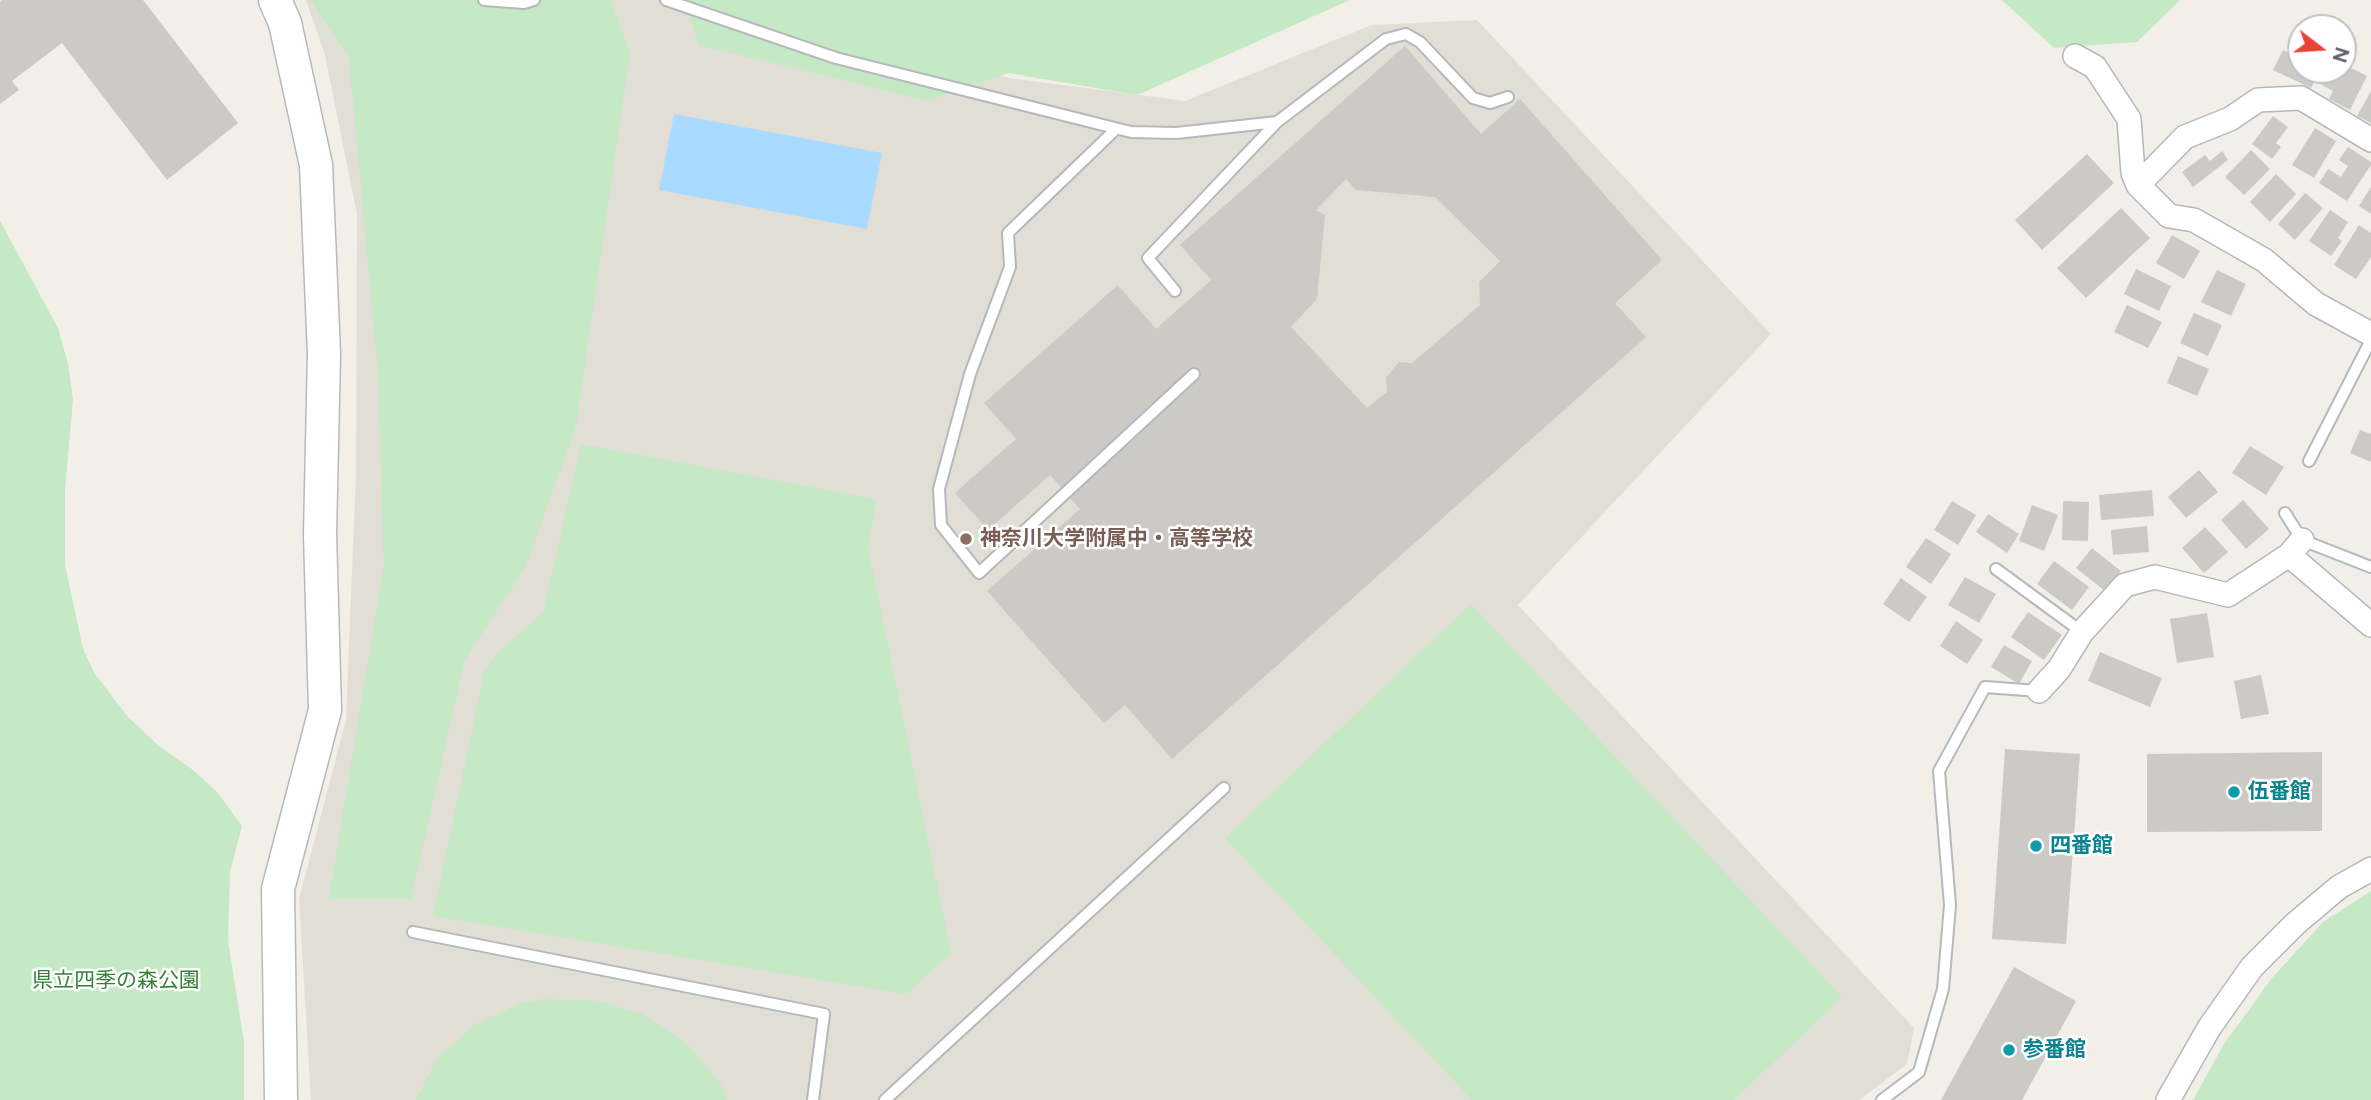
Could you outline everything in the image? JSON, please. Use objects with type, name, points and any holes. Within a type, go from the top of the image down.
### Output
[{"type":"street","points":[[275,0],[285,23],[316,165],[324,354],[320,534],[325,710],[278,889],[281,1100]]},
{"type":"street","points":[[2075,56],[2095,67],[2129,119],[2133,173],[2138,185],[2169,216],[2194,219],[2264,260],[2316,304],[2371,334]]},
{"type":"street","points":[[2138,185],[2185,137],[2230,119],[2258,100],[2301,98],[2371,140]]},
{"type":"street","points":[[2039,691],[2059,668],[2082,632],[2125,584],[2155,577],[2228,595],[2295,548],[2371,625]]},
{"type":"street","points":[[2168,1100],[2209,1028],[2252,967],[2295,924],[2339,887],[2371,869]]},
{"type":"lane","points":[[484,0],[524,3],[534,0]]},
{"type":"lane","points":[[666,0],[836,58],[1115,129],[1176,133],[1277,122]]},
{"type":"lane","points":[[1175,291],[1148,258],[1277,122],[1386,38],[1406,34],[1420,42],[1473,98],[1490,103],[1508,97]]},
{"type":"lane","points":[[1115,129],[1008,233],[1010,267],[970,374],[939,489],[941,525],[979,573],[1194,374]]},
{"type":"lane","points":[[2309,461],[2371,341]]},
{"type":"lane","points":[[2286,513],[2295,548],[2371,567]]},
{"type":"lane","points":[[1996,569],[2082,632]]},
{"type":"lane","points":[[1882,1100],[1919,1072],[1942,989],[1950,905],[1939,771],[1985,687],[2039,691]]},
{"type":"lane","points":[[884,1100],[1224,788]]},
{"type":"lane","points":[[413,932],[824,1014],[813,1100]]},
{"type":"shaded area","name":"神奈川大学附属中・高等学校","points":[[306,0],[808,0],[873,35],[1009,78],[1185,101],[1372,25],[1477,20],[1771,334],[1518,605],[1914,1028],[1907,1064],[1859,1100],[311,1100],[299,899],[346,720],[356,473],[357,214],[325,55]]},
{"type":"green space","points":[[311,0],[610,0],[630,53],[576,425],[526,566],[464,661],[411,899],[329,899],[384,567],[378,374],[349,58]]},
{"type":"green space","points":[[684,0],[1350,0],[1137,95],[1008,73],[927,101],[699,45]]},
{"type":"green space","points":[[2002,0],[2180,0],[2137,42],[2054,48]]},
{"type":"green space","name":"県立四季の森公園","points":[[0,221],[58,328],[68,364],[73,400],[65,489],[65,565],[83,649],[95,674],[128,717],[160,747],[193,770],[217,792],[242,826],[230,872],[228,941],[244,1042],[244,1100],[0,1100]]},
{"type":"green space","points":[[581,444],[876,499],[868,549],[951,953],[906,994],[433,916],[484,673],[497,653],[543,613]]},
{"type":"green space","points":[[1471,604],[1842,997],[1734,1100],[1472,1100],[1225,838]]},
{"type":"green space","points":[[2371,891],[2371,1100],[2193,1100],[2224,1044],[2272,978],[2323,922]]},
{"type":"green space","points":[[543,999],[597,1001],[643,1014],[687,1044],[720,1083],[727,1100],[416,1100],[437,1059],[474,1025],[519,1004]]},
{"type":"water","points":[[674,114],[882,153],[867,229],[659,190]]},
{"type":"building","points":[[2,0],[143,0],[238,123],[167,180],[62,43],[12,81],[19,90],[0,104]]},
{"type":"building","points":[[1405,46],[1481,134],[1520,99],[1662,260],[1615,303],[1646,337],[1172,759],[1125,705],[1104,723],[987,591],[1080,509],[1050,475],[988,530],[955,493],[1016,439],[984,403],[1118,285],[1156,329],[1211,280],[1180,245]],"holes":[[[1346,179],[1356,190],[1435,197],[1500,261],[1479,282],[1480,305],[1412,363],[1399,362],[1386,378],[1387,392],[1367,408],[1291,327],[1317,299],[1325,215],[1316,210]]]},
{"type":"building","points":[[2283,50],[2287,52],[2287,77],[2273,70]]},
{"type":"building","points":[[2357,71],[2367,76],[2350,110],[2329,99],[2333,91],[2322,85],[2357,84]]},
{"type":"building","points":[[2371,91],[2371,123],[2357,116]]},
{"type":"building","points":[[2273,116],[2288,127],[2276,143],[2281,147],[2272,159],[2252,144]]},
{"type":"building","points":[[2315,128],[2336,141],[2314,178],[2292,165]]},
{"type":"building","points":[[2348,147],[2371,162],[2371,165],[2347,201],[2319,183],[2328,169],[2341,177],[2348,166],[2339,160]]},
{"type":"building","points":[[2251,150],[2270,169],[2244,195],[2225,177]]},
{"type":"building","points":[[2222,151],[2228,160],[2193,187],[2182,172],[2205,155],[2210,161]]},
{"type":"building","points":[[2087,154],[2114,183],[2042,250],[2015,220]]},
{"type":"building","points":[[2276,174],[2296,194],[2270,222],[2250,202]]},
{"type":"building","points":[[2371,187],[2371,214],[2359,206]]},
{"type":"building","points":[[2305,193],[2323,208],[2295,240],[2278,224]]},
{"type":"building","points":[[2121,208],[2150,238],[2086,298],[2057,268]]},
{"type":"building","points":[[2330,210],[2348,222],[2338,238],[2342,241],[2331,256],[2309,241]]},
{"type":"building","points":[[2359,225],[2371,233],[2371,257],[2356,279],[2334,265]]},
{"type":"building","points":[[2172,235],[2200,251],[2184,279],[2156,263]]},
{"type":"building","points":[[2136,269],[2171,286],[2159,311],[2124,294]]},
{"type":"building","points":[[2217,270],[2246,284],[2231,316],[2201,302]]},
{"type":"building","points":[[2127,305],[2162,322],[2148,348],[2114,332]]},
{"type":"building","points":[[2194,313],[2222,325],[2208,356],[2180,343]]},
{"type":"building","points":[[2178,356],[2209,369],[2197,396],[2167,383]]},
{"type":"building","points":[[2360,430],[2371,434],[2371,462],[2350,453]]},
{"type":"building","points":[[2250,446],[2284,467],[2266,495],[2232,473]]},
{"type":"building","points":[[2199,470],[2218,492],[2186,518],[2168,497]]},
{"type":"building","points":[[2152,490],[2154,516],[2101,520],[2099,495]]},
{"type":"building","points":[[2243,500],[2269,529],[2246,549],[2221,520]]},
{"type":"building","points":[[1952,501],[1976,515],[1958,545],[1934,530]]},
{"type":"building","points":[[2063,501],[2089,502],[2088,541],[2062,540]]},
{"type":"building","points":[[2032,505],[2058,515],[2044,551],[2019,541]]},
{"type":"building","points":[[1988,514],[2019,534],[2007,553],[1976,532]]},
{"type":"building","points":[[2147,526],[2149,552],[2113,555],[2111,530]]},
{"type":"building","points":[[2205,527],[2228,552],[2204,573],[2182,548]]},
{"type":"building","points":[[1926,538],[1951,554],[1931,584],[1906,567]]},
{"type":"building","points":[[2092,548],[2121,571],[2105,591],[2076,568]]},
{"type":"building","points":[[2054,561],[2089,587],[2072,610],[2037,584]]},
{"type":"building","points":[[1965,577],[1996,594],[1979,623],[1948,605]]},
{"type":"building","points":[[1901,578],[1927,597],[1909,622],[1883,604]]},
{"type":"building","points":[[2028,612],[2062,635],[2044,660],[2011,637]]},
{"type":"building","points":[[2207,613],[2214,657],[2177,663],[2170,619]]},
{"type":"building","points":[[1956,621],[1983,640],[1967,664],[1940,646]]},
{"type":"building","points":[[2004,645],[2032,661],[2019,684],[1991,667]]},
{"type":"building","points":[[2100,652],[2162,678],[2150,707],[2088,681]]},
{"type":"building","points":[[2261,675],[2269,714],[2241,719],[2234,681]]},
{"type":"building","name":"四番館","points":[[2005,749],[2080,754],[2066,944],[1992,939]]},
{"type":"building","name":"伍番館","points":[[2322,752],[2322,831],[2147,832],[2147,754]]},
{"type":"building","name":"参番館","points":[[2014,967],[2076,1001],[2022,1100],[1941,1100]]},
{"type":"place","name":"神奈川大学附属中・高等学校","points":[[966,539]]},
{"type":"place","name":"伍番館","points":[[2234,792]]},
{"type":"place","name":"四番館","points":[[2036,846]]},
{"type":"place","name":"参番館","points":[[2009,1050]]}]
